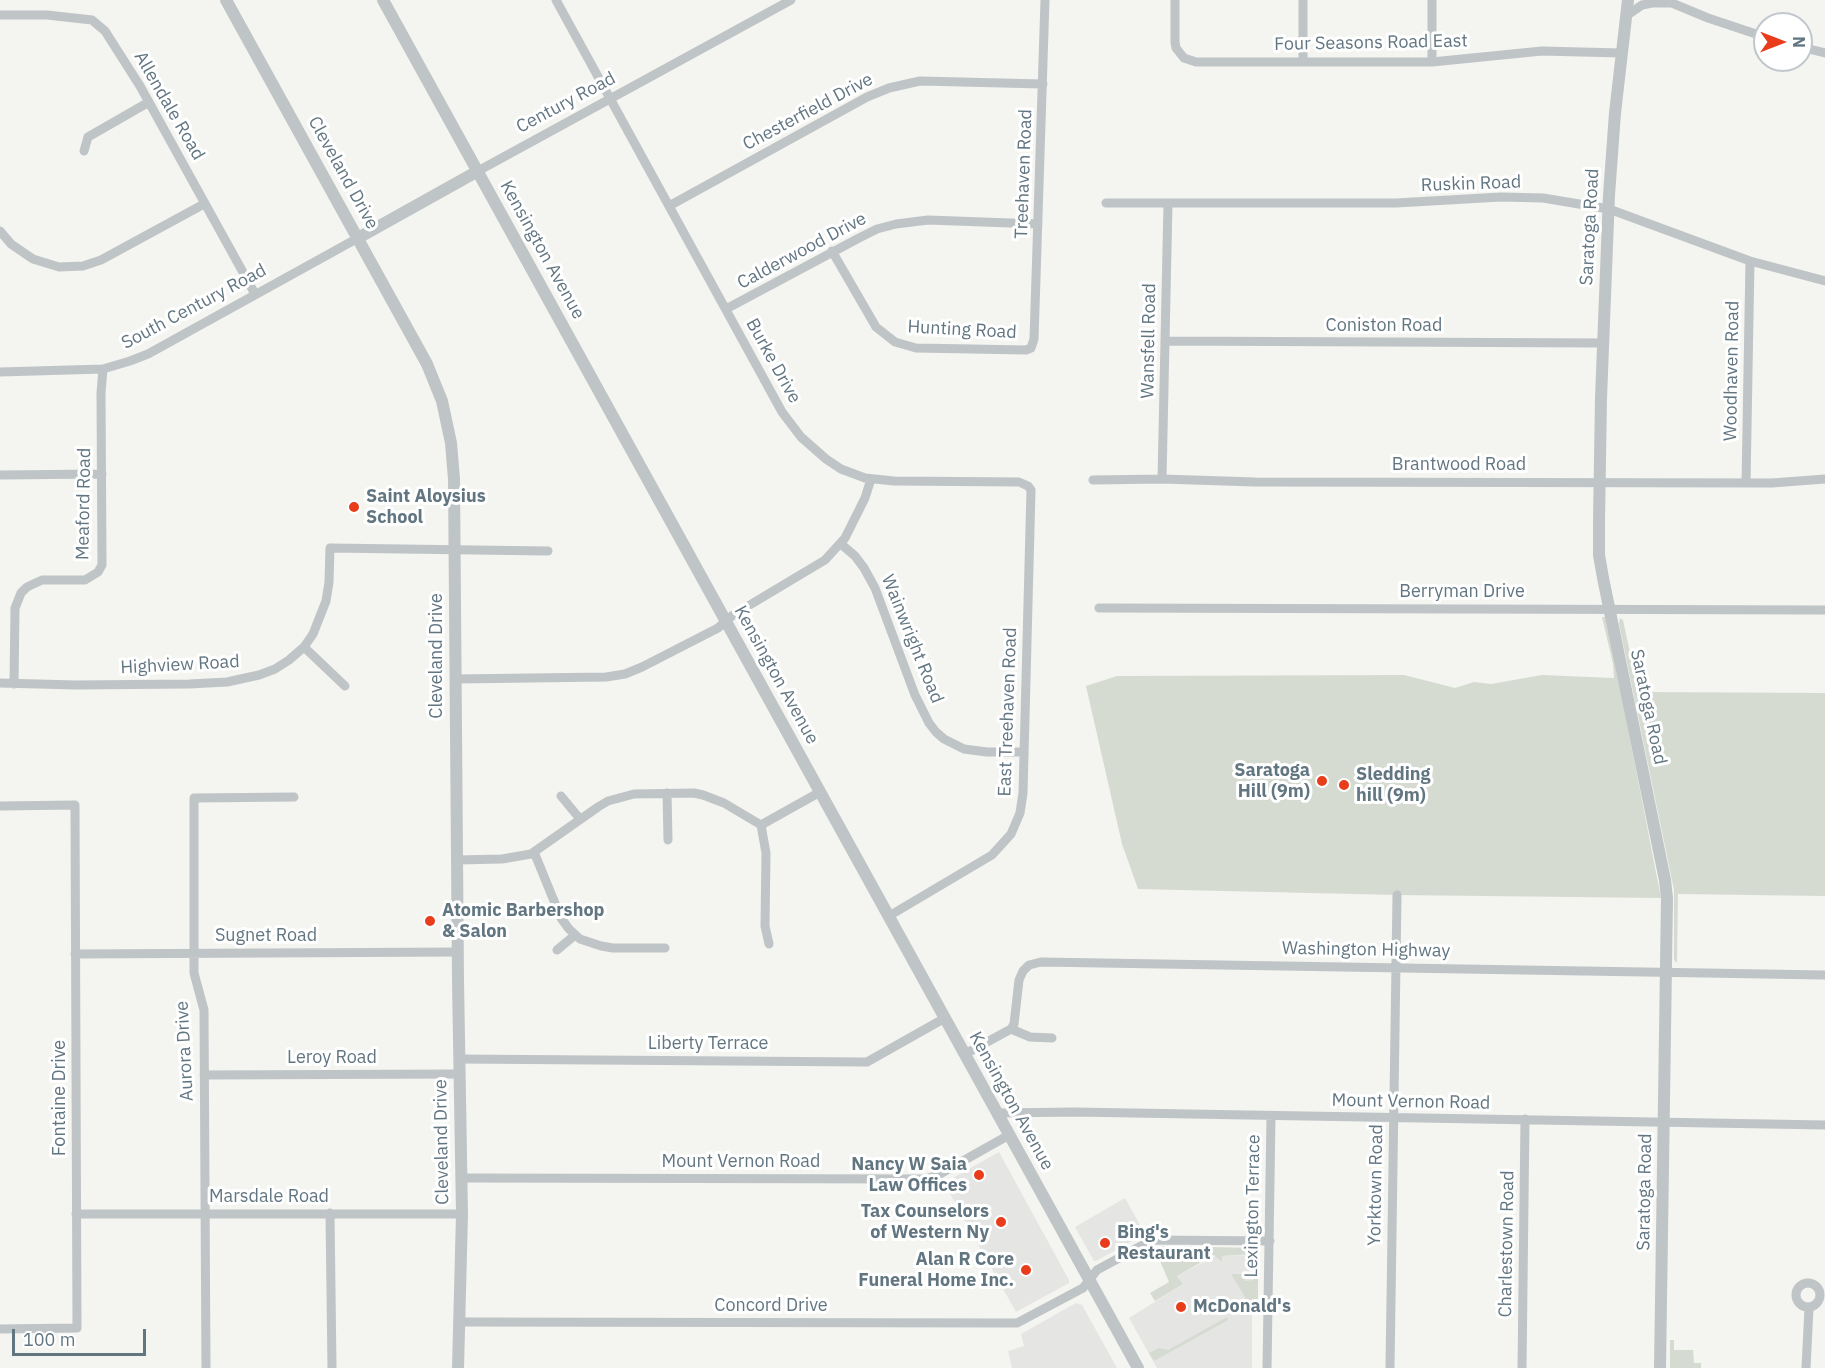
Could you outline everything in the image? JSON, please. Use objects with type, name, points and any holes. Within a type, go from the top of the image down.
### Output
[{"type":"street","name":"Cleveland Drive","points":[[226,0],[419,348],[442,401],[451,443],[454,479],[462,1214],[458,1368]]},
{"type":"street","name":"Kensington Avenue","points":[[383,0],[1138,1368]]},
{"type":"street","name":"Burke Drive","points":[[556,0],[782,412],[801,437],[826,459],[856,476],[894,481],[1019,482],[1028,486],[1031,490],[1028,585]]},
{"type":"street","name":"Century Road","points":[[358,238],[791,0]]},
{"type":"street","name":"Treehaven Road","points":[[1031,348],[1034,339],[1046,0]]},
{"type":"street","name":"Four Seasons Road East","points":[[1175,0],[1174,42],[1176,48],[1184,58],[1196,62],[1432,62],[1542,51],[1621,53]]},
{"type":"street","points":[[1432,0],[1432,62]]},
{"type":"street","name":"Saratoga Road","points":[[1628,0],[1615,113],[1609,209],[1603,343],[1599,555],[1667,898],[1660,1368]]},
{"type":"street","points":[[1303,1],[1303,62]]},
{"type":"street","points":[[1626,16],[1642,6],[1671,1],[1716,21],[1753,33]]},
{"type":"street","name":"Allendale Road","points":[[0,15],[47,15],[92,20],[105,31],[148,102],[255,294]]},
{"type":"street","name":"Chesterfield Drive","points":[[669,206],[867,97],[889,88],[910,82],[930,81],[1043,84]]},
{"type":"street","points":[[84,151],[88,137],[148,102]]},
{"type":"street","name":"Ruskin Road","points":[[1106,203],[1396,203],[1501,197],[1543,198],[1609,209],[1750,261],[1825,280]]},
{"type":"street","name":"Wansfell Road","points":[[1162,479],[1168,203]]},
{"type":"street","points":[[0,231],[11,244],[33,259],[59,267],[83,266],[109,256],[204,204]]},
{"type":"street","name":"Calderwood Drive","points":[[726,309],[877,229],[910,221],[928,220],[1038,224]]},
{"type":"street","name":"South Century Road","points":[[0,372],[103,369],[147,354],[358,238]]},
{"type":"street","name":"Hunting Road","points":[[832,251],[876,327],[895,342],[916,348],[1026,350],[1031,348]]},
{"type":"street","name":"Woodhaven Road","points":[[1746,483],[1750,261]]},
{"type":"street","name":"Coniston Road","points":[[1165,341],[1603,343]]},
{"type":"street","name":"Meaford Road","points":[[14,684],[15,608],[21,593],[27,587],[42,580],[85,580],[98,572],[102,565],[101,393],[103,369]]},
{"type":"street","points":[[0,475],[102,474]]},
{"type":"street","points":[[455,679],[614,676],[642,668],[718,628],[735,614],[825,560],[841,544],[856,518],[871,479]]},
{"type":"street","name":"Brantwood Road","points":[[1093,480],[1746,483],[1825,479]]},
{"type":"street","name":"Wainwright Road","points":[[841,544],[855,556],[875,588],[915,695],[936,732],[944,739],[964,749],[987,752],[1024,752]]},
{"type":"street","name":"Highview Road","points":[[0,683],[189,684],[243,680],[275,669],[289,660],[304,647],[313,634],[326,601],[330,548],[454,551]]},
{"type":"street","points":[[454,551],[548,551]]},
{"type":"street","name":"East Treehaven Road","points":[[889,916],[992,855],[1007,840],[1017,822],[1023,800],[1028,585]]},
{"type":"street","name":"Berryman Drive","points":[[1099,608],[1825,610]]},
{"type":"street","points":[[304,647],[345,686]]},
{"type":"street","points":[[761,825],[819,792]]},
{"type":"street","points":[[667,793],[668,840]]},
{"type":"street","points":[[457,860],[502,859],[534,852],[608,801],[625,795],[694,793],[714,798],[761,825],[766,853],[765,926],[769,944]]},
{"type":"street","points":[[561,796],[580,819]]},
{"type":"street","name":"Aurora Drive","points":[[206,1368],[204,1010],[194,973],[194,798],[294,797]]},
{"type":"street","name":"Fontaine Drive","points":[[0,806],[75,805],[77,1328],[0,1329]]},
{"type":"street","points":[[534,852],[559,914],[575,935],[588,943],[601,946],[665,948]]},
{"type":"street","name":"Yorktown Road","points":[[1390,1368],[1397,895]]},
{"type":"street","points":[[557,950],[575,935]]},
{"type":"street","name":"Sugnet Road","points":[[75,954],[458,951]]},
{"type":"street","name":"Washington Highway","points":[[1011,1029],[1014,1024],[1019,980],[1023,971],[1035,963],[1825,975]]},
{"type":"street","name":"Liberty Terrace","points":[[459,1059],[867,1062],[945,1018]]},
{"type":"street","points":[[965,1054],[1011,1029],[1030,1037],[1052,1038]]},
{"type":"street","name":"Leroy Road","points":[[204,1075],[459,1074]]},
{"type":"street","name":"Mount Vernon Road","points":[[998,1113],[1075,1112],[1825,1125]]},
{"type":"street","name":"Lexington Terrace","points":[[1267,1368],[1271,1117]]},
{"type":"street","name":"Charlestown Road","points":[[1522,1368],[1525,1119]]},
{"type":"street","name":"Mount Vernon Road","points":[[461,1178],[925,1179],[938,1175],[1009,1135]]},
{"type":"street","points":[[330,1213],[332,1368]]},
{"type":"street","name":"Marsdale Road","points":[[76,1214],[462,1214]]},
{"type":"street","name":"Concord Drive","points":[[459,1322],[1017,1323],[1083,1288],[1097,1270],[1156,1239],[1270,1241]]},
{"type":"street","points":[[1806,1368],[1809,1308]]},
{"type":"shaded area","points":[[1602,617],[1605,617],[1661,898],[1138,889],[1122,844],[1086,686],[1117,676],[1404,675],[1455,688],[1474,682],[1491,684],[1542,675],[1614,678]]},
{"type":"shaded area","points":[[1620,618],[1623,620],[1639,694],[1644,692],[1825,693],[1825,896],[1678,894],[1677,963],[1674,960],[1674,890],[1619,624]]},
{"type":"shaded area","points":[[999,1152],[1069,1280],[1069,1283],[1016,1312],[944,1183]]},
{"type":"shaded area","points":[[1125,1198],[1145,1234],[1094,1261],[1075,1227]]},
{"type":"shaded area","points":[[1159,1246],[1258,1248],[1258,1262],[1253,1261],[1252,1254],[1222,1256],[1222,1262],[1214,1255],[1177,1276],[1183,1284],[1155,1301],[1150,1293],[1169,1282],[1157,1254],[1156,1248]]},
{"type":"shaded area","points":[[1252,1255],[1252,1368],[1157,1368],[1129,1318],[1183,1284],[1177,1276],[1215,1256]]},
{"type":"shaded area","points":[[1254,1273],[1258,1274],[1258,1310],[1254,1314],[1239,1314],[1235,1306],[1239,1308],[1248,1302],[1231,1274],[1244,1274],[1245,1281],[1253,1280]]},
{"type":"shaded area","points":[[1076,1303],[1082,1305],[1117,1368],[1012,1368],[1008,1351],[1024,1346],[1021,1334]]},
{"type":"shaded area","points":[[1227,1317],[1228,1320],[1154,1361],[1149,1353],[1159,1348],[1168,1350]]},
{"type":"shaded area","points":[[1670,1340],[1674,1340],[1674,1350],[1693,1350],[1694,1363],[1701,1363],[1701,1368],[1670,1368]]},
{"type":"place","name":"Saint Aloysius School","points":[[354,507]]},
{"type":"place","name":"Saratoga Hill (9m)","points":[[1322,781]]},
{"type":"place","name":"Sledding hill (9m)","points":[[1344,785]]},
{"type":"place","name":"Atomic Barbershop & Salon","points":[[430,921]]},
{"type":"place","name":"Nancy W Saia Law Offices","points":[[979,1175]]},
{"type":"place","name":"Tax Counselors of Western Ny","points":[[1001,1222]]},
{"type":"place","name":"Bing's Restaurant","points":[[1105,1243]]},
{"type":"place","name":"Alan R Core Funeral Home Inc.","points":[[1026,1270]]},
{"type":"place","name":"McDonald's","points":[[1181,1307]]}]
